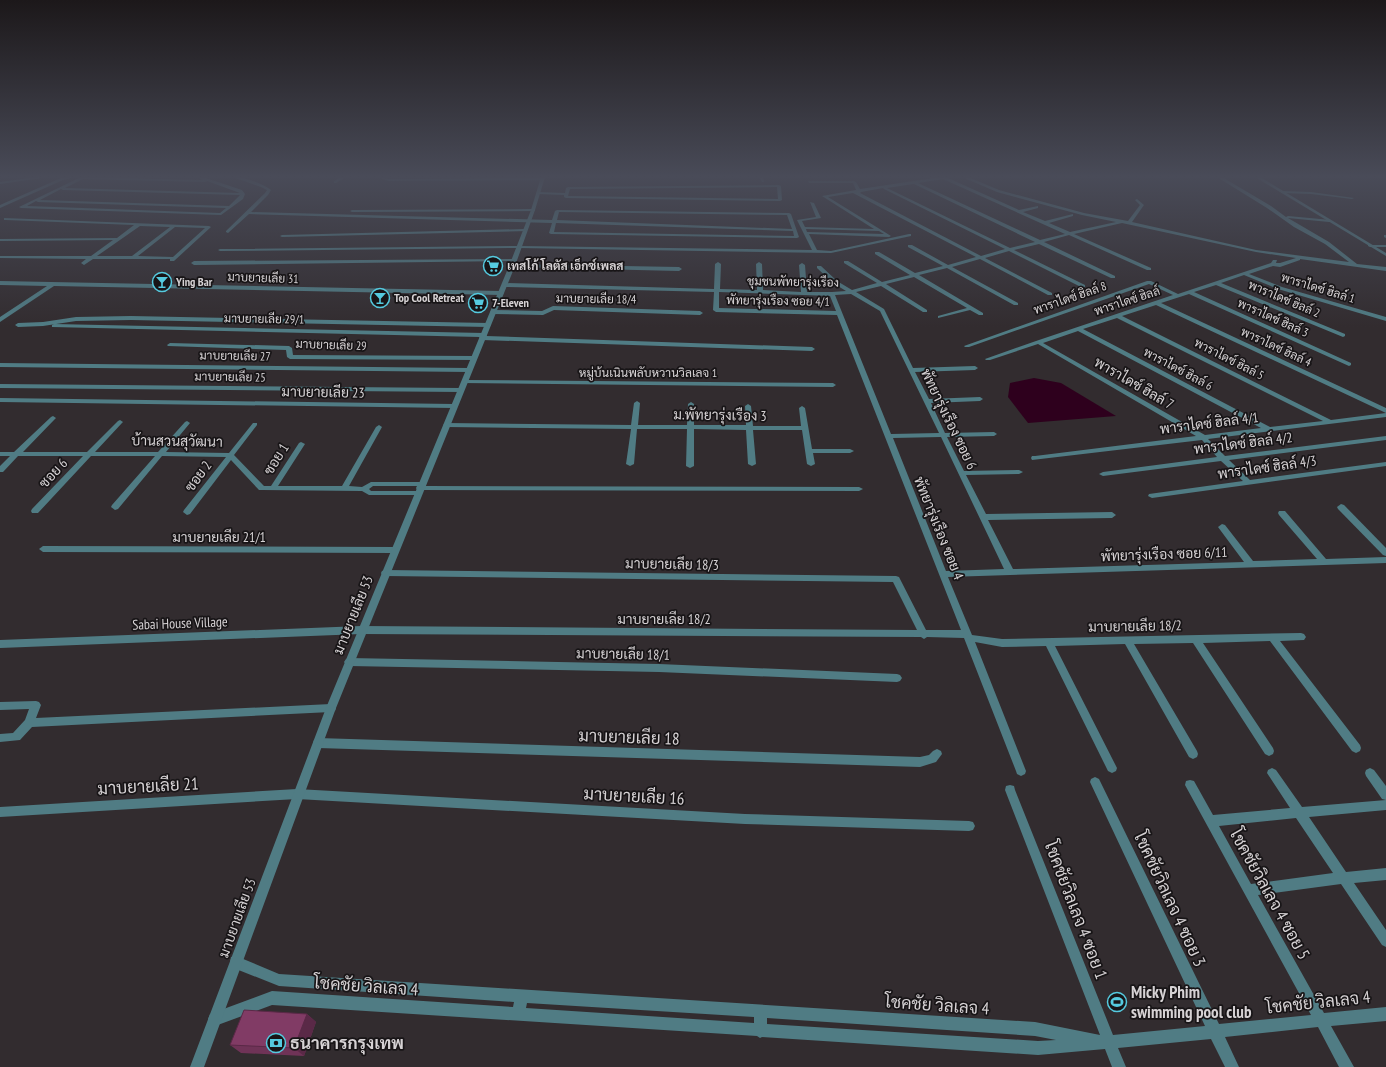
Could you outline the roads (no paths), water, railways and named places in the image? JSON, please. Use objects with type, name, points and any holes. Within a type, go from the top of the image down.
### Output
[{"type":"street","points":[[84,263],[135,227]]},
{"type":"street","points":[[134,257],[174,227]]},
{"type":"street","points":[[0,257],[134,257],[173,259],[209,227],[202,227]]},
{"type":"street","points":[[228,232],[233,227]]},
{"type":"street","name":"มาบยายเลีย 53","points":[[197,1067],[330,708],[503,289],[526,227]]},
{"type":"street","points":[[553,227],[551,233],[797,237],[793,227]]},
{"type":"street","points":[[679,235],[680,227]]},
{"type":"street","points":[[713,227],[794,230]]},
{"type":"street","points":[[874,227],[892,237]]},
{"type":"street","points":[[921,227],[1050,294]]},
{"type":"street","points":[[963,227],[1083,286]]},
{"type":"street","points":[[1008,227],[1113,276]]},
{"type":"street","points":[[1057,227],[1149,269]]},
{"type":"street","name":"ชุมชนพัทยารุ่งเรือง","points":[[503,289],[717,291],[832,294],[851,292],[1099,227]]},
{"type":"street","points":[[1146,227],[1253,251],[1386,269]]},
{"type":"street","points":[[1297,227],[1327,243],[1356,265]]},
{"type":"street","points":[[1339,227],[1386,255]]},
{"type":"street","points":[[803,228],[879,230]]},
{"type":"street","points":[[803,228],[814,252]]},
{"type":"street","points":[[282,236],[525,230]]},
{"type":"street","points":[[806,233],[892,237]]},
{"type":"street","points":[[0,235],[118,239]]},
{"type":"street","points":[[220,250],[519,247],[831,252],[892,237],[909,235]]},
{"type":"street","points":[[0,240],[61,240],[80,238]]},
{"type":"street","points":[[910,246],[1016,304]]},
{"type":"street","points":[[1370,246],[1386,246]]},
{"type":"street","points":[[877,253],[981,314]]},
{"type":"street","name":"พาราไดซ์ ฮิลล์","points":[[988,359],[1245,274],[1273,264],[1286,256]]},
{"type":"street","name":"พาราไดซ์ ฮิลล์","points":[[1273,264],[1280,265],[1301,258]]},
{"type":"street","points":[[846,262],[925,311]]},
{"type":"street","points":[[194,263],[513,263],[679,269]]},
{"type":"street","points":[[717,291],[718,264]]},
{"type":"street","points":[[759,264],[760,292]]},
{"type":"street","points":[[802,265],[804,293]]},
{"type":"street","name":"พัทยารุ่งเรือง ซอย 6","points":[[819,266],[835,282],[882,310],[1010,572]]},
{"type":"street","name":"พาราไดซ์ ฮิลล์ 1","points":[[1245,274],[1280,288],[1386,319]]},
{"type":"street","name":"พาราไดซ์ ฮิลล์ 8","points":[[968,346],[1149,282],[1179,296]]},
{"type":"street","name":"มาบยายเลีย 31","points":[[0,283],[503,289]]},
{"type":"street","name":"พาราไดซ์ ฮิลล์ 2","points":[[1217,283],[1343,335]]},
{"type":"street","points":[[0,320],[53,284]]},
{"type":"street","name":"พัทยารุ่งเรือง ซอย 4/1","points":[[717,291],[716,310],[840,313]]},
{"type":"street","name":"พาราไดซ์ ฮิลล์ 3","points":[[1189,292],[1349,364]]},
{"type":"street","name":"พัทยารุ่งเรือง ซอย 4","points":[[832,294],[1021,771]]},
{"type":"street","name":"พาราไดซ์ ฮิลล์ 4","points":[[1156,303],[1386,411]]},
{"type":"street","name":"มาบยายเลีย 18/4","points":[[493,312],[543,313],[553,308],[700,313]]},
{"type":"street","points":[[940,317],[972,308]]},
{"type":"street","name":"พาราไดซ์ ฮิลล์ 5","points":[[1118,316],[1330,421]]},
{"type":"street","points":[[18,325],[43,324],[76,319],[131,318],[488,325]]},
{"type":"street","name":"มาบยายเลีย 29/1","points":[[43,324],[55,326],[483,337]]},
{"type":"street","name":"พาราไดซ์ ฮิลล์ 6","points":[[1079,329],[1268,429]]},
{"type":"street","points":[[483,337],[812,349]]},
{"type":"street","name":"พาราไดซ์ ฮิลล์ 7","points":[[1038,342],[1203,437],[1223,459],[1249,482]]},
{"type":"street","name":"มาบยายเลีย 29","points":[[170,345],[289,348],[290,357],[474,358]]},
{"type":"street","name":"มาบยายเลีย 27","points":[[0,365],[469,370]]},
{"type":"street","points":[[911,370],[975,368]]},
{"type":"street","name":"หมู่บ้นเนินพลับหวานวิลเลจ 1","points":[[462,386],[833,385]]},
{"type":"street","name":"มาบยายเลีย 25","points":[[0,386],[462,386]]},
{"type":"street","points":[[926,401],[980,399]]},
{"type":"street","name":"มาบยายเลีย 23","points":[[0,400],[454,406]]},
{"type":"street","points":[[630,464],[637,403]]},
{"type":"street","points":[[690,466],[691,404]]},
{"type":"street","points":[[748,406],[752,464]]},
{"type":"street","points":[[802,408],[811,464]]},
{"type":"street","name":"พาราไดซ์ ฮิลล์ 4/1","points":[[1035,458],[1386,415]]},
{"type":"street","points":[[0,470],[53,418]]},
{"type":"street","name":"ซอย 6","points":[[35,511],[120,422]]},
{"type":"street","points":[[115,507],[187,424]]},
{"type":"street","name":"ซอย 2","points":[[187,512],[255,424]]},
{"type":"street","name":"ม.พัทยารุ่งเรือง 3","points":[[446,425],[805,428]]},
{"type":"street","points":[[344,488],[379,427]]},
{"type":"street","points":[[889,436],[994,434]]},
{"type":"street","name":"พาราไดซ์ ฮิลล์ 4/2","points":[[1103,474],[1386,438]]},
{"type":"street","name":"ซอย 1","points":[[273,488],[301,444]]},
{"type":"street","points":[[809,450],[850,451]]},
{"type":"street","name":"บ้านสวนสุวัฒนา","points":[[0,454],[90,453],[230,455],[262,488],[344,488],[364,489],[369,493],[420,488],[859,489]]},
{"type":"street","name":"พาราไดซ์ ฮิลล์ 4/3","points":[[1152,496],[1386,464]]},
{"type":"street","points":[[961,473],[1019,472]]},
{"type":"street","points":[[1341,507],[1386,552]]},
{"type":"street","points":[[1282,513],[1324,562]]},
{"type":"street","points":[[983,517],[1112,515]]},
{"type":"street","points":[[1222,527],[1251,564]]},
{"type":"street","name":"มาบยายเลีย 21/1","points":[[43,549],[395,550]]},
{"type":"street","name":"พัทยารุ่งเรือง ซอย 6/11","points":[[943,574],[1386,560]]},
{"type":"street","name":"มาบยายเลีย 18/3","points":[[385,573],[896,579],[924,635]]},
{"type":"street","name":"มาบยายเลีย 18/2","points":[[361,630],[924,635],[968,636],[1002,643],[1301,637]]},
{"type":"street","name":"Sabai House Village","points":[[0,644],[361,630]]},
{"type":"street","points":[[1273,638],[1356,748]]},
{"type":"street","points":[[1127,640],[1193,754]]},
{"type":"street","points":[[1196,640],[1269,751]]},
{"type":"street","points":[[1050,642],[1112,768]]},
{"type":"street","name":"มาบยายเลีย 18/1","points":[[349,662],[659,668],[897,678]]},
{"type":"street","points":[[0,706],[36,705],[29,723],[16,737],[0,738]]},
{"type":"street","points":[[29,723],[330,708]]},
{"type":"street","name":"มาบยายเลีย 18","points":[[318,743],[920,762],[932,759],[937,754]]},
{"type":"street","points":[[1272,772],[1386,941]]},
{"type":"street","points":[[1370,773],[1386,795]]},
{"type":"street","name":"โชคชัยวิลเลจ 4 ซอย 3","points":[[1095,782],[1232,1067]]},
{"type":"street","name":"โชคชัยวิลเลจ 4 ซอย 5","points":[[1190,786],[1347,1067]]},
{"type":"street","name":"โชคชัยวิลเลจ 4 ซอย 1","points":[[1010,790],[1119,1067]]},
{"type":"street","name":"มาบยายเลีย 21","points":[[0,812],[297,794]]},
{"type":"street","name":"มาบยายเลีย 16","points":[[297,794],[745,819],[969,826]]},
{"type":"street","points":[[1210,821],[1386,805]]},
{"type":"street","points":[[1248,890],[1386,874]]},
{"type":"street","name":"โชคชัย วิลเลจ 4","points":[[236,962],[279,980],[1035,1029],[1110,1043]]},
{"type":"street","points":[[518,1014],[522,996]]},
{"type":"street","name":"โชคชัย วิลเลจ 4","points":[[215,1019],[272,998],[1038,1048],[1110,1043],[1320,1019],[1386,1014]]},
{"type":"street","points":[[760,1031],[761,1012]]},
{"type":"place","name":"เทสโก้ โลตัส เอ็กซ์เพลส","points":[[493,266]]},
{"type":"place","name":"Ying Bar","points":[[162,282]]},
{"type":"place","name":"Top Cool Retreat","points":[[380,298]]},
{"type":"place","name":"7-Eleven","points":[[478,303]]},
{"type":"place","name":"Micky Phim swimming pool club","points":[[1117,1002]]},
{"type":"place","name":"ธนาคารกรุงเทพ","points":[[276,1043]]}]
